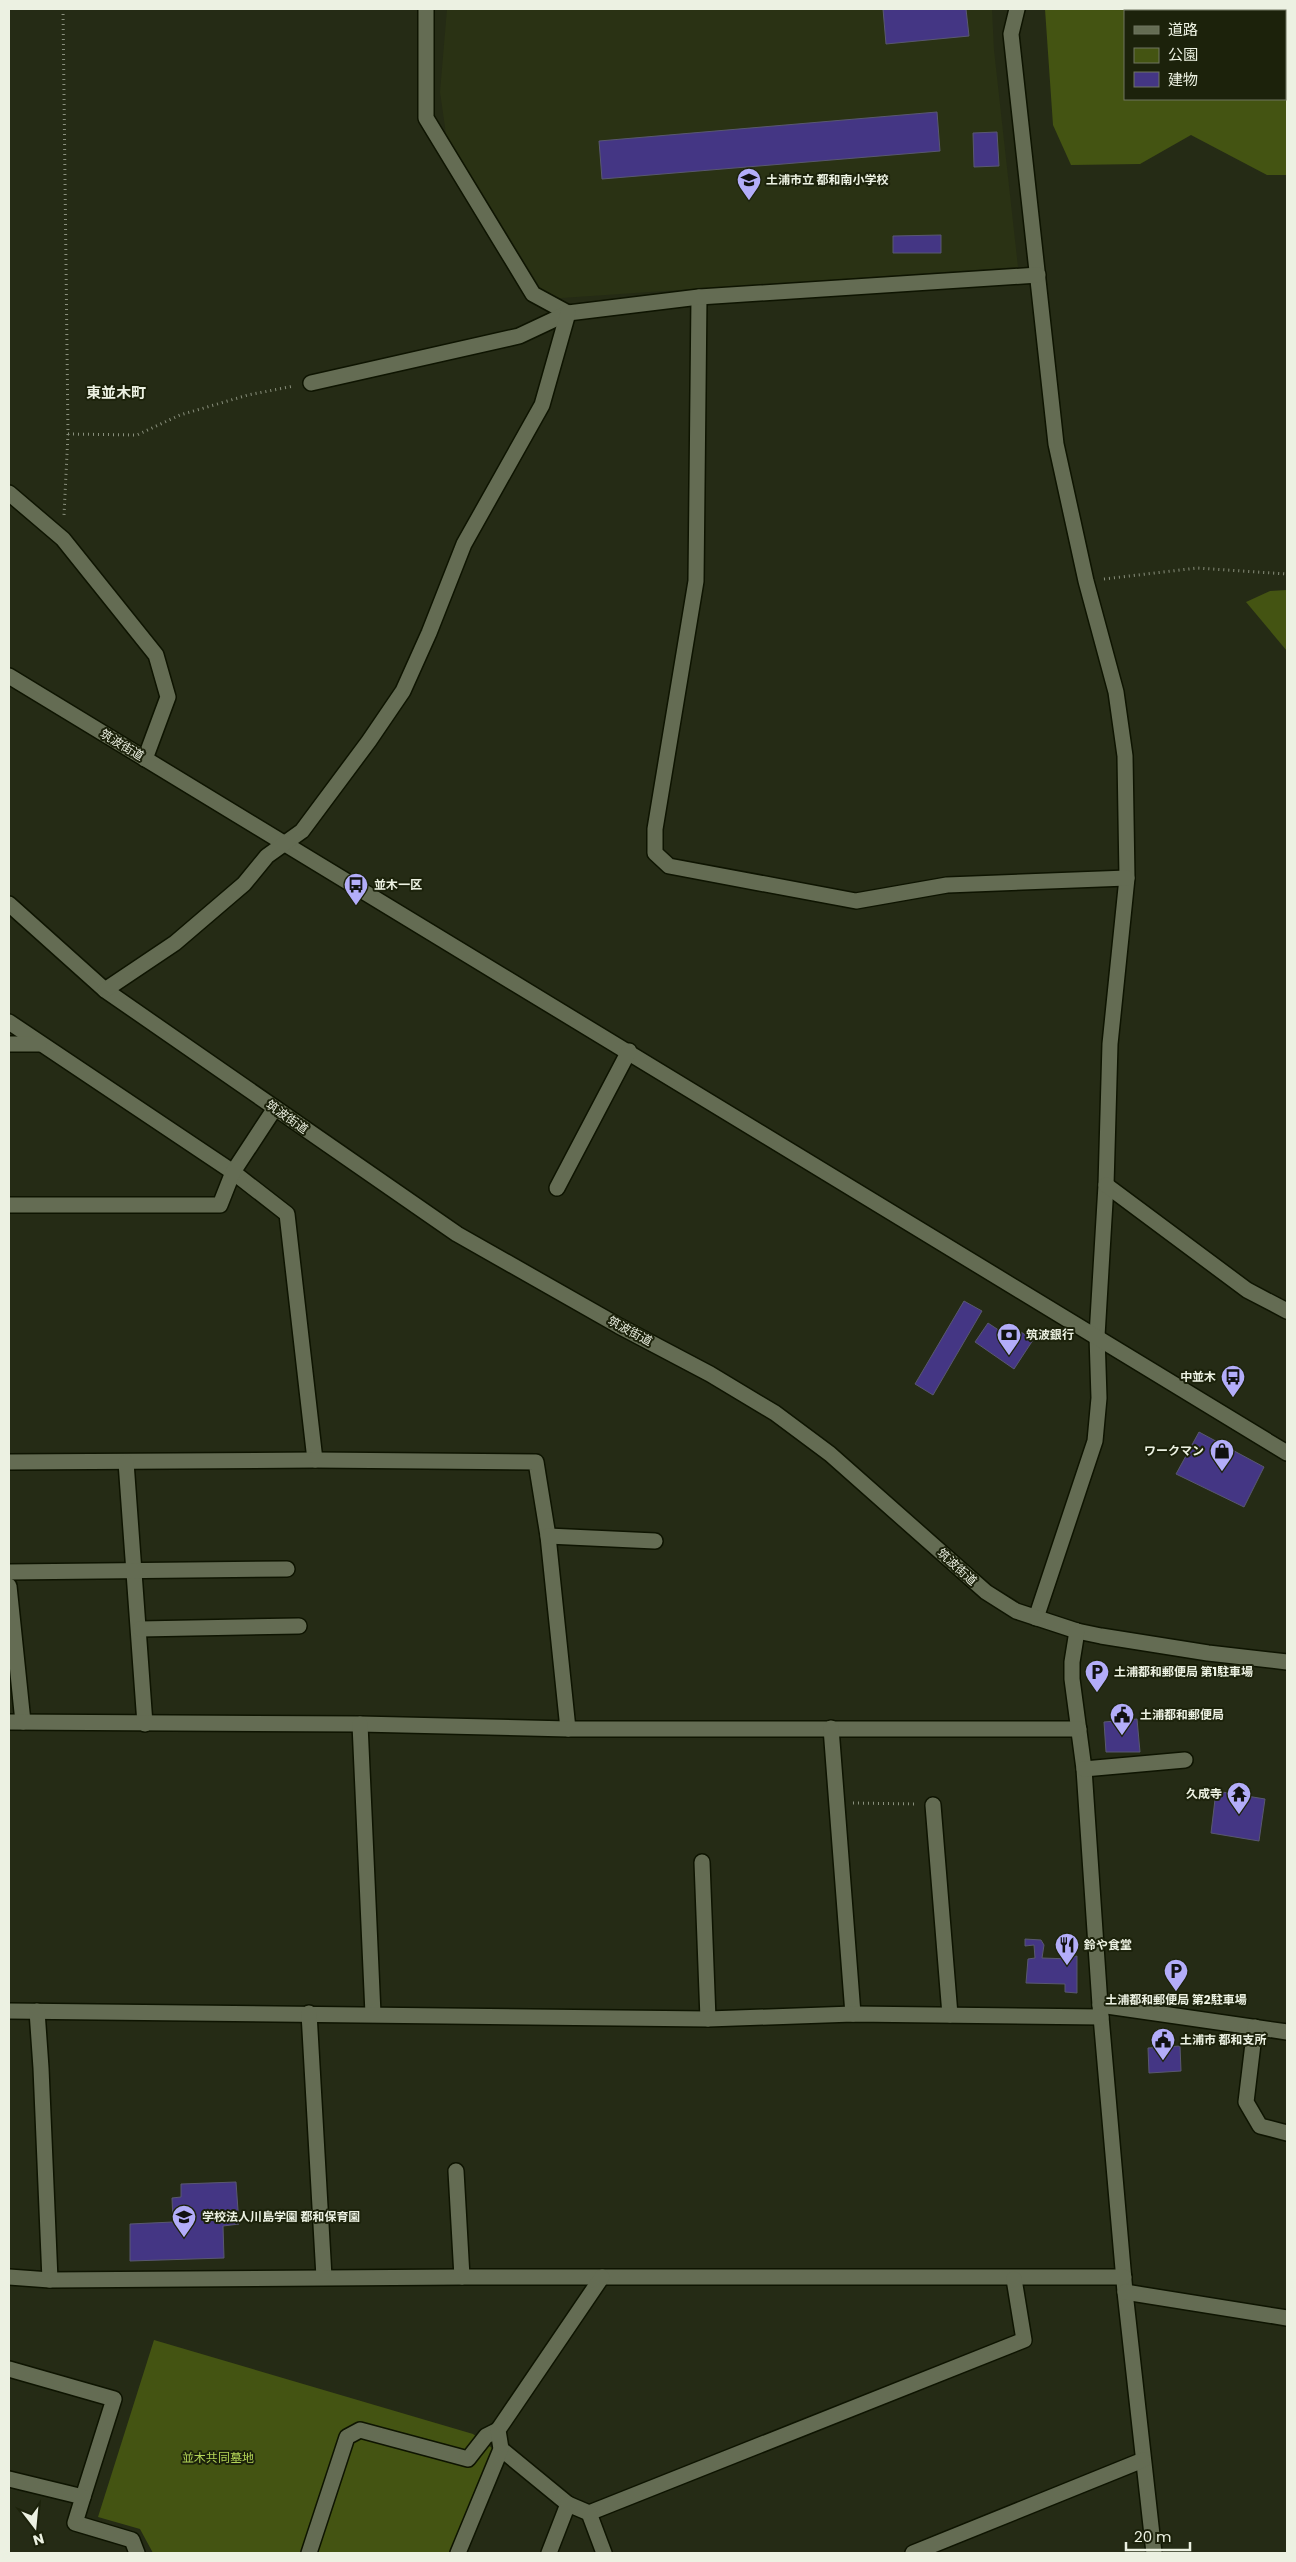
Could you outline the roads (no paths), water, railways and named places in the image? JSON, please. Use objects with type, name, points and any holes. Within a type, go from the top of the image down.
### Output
[{"type":"street","points":[[426,9],[426,118],[533,294],[568,314]]},
{"type":"street","points":[[1016,9],[1011,34],[1056,444],[1086,581],[1116,692],[1125,756],[1126,878],[1110,1044],[1106,1185],[1097,1336],[1098,1398],[1095,1441],[1036,1618]]},
{"type":"street","points":[[311,383],[518,336],[568,314],[699,297],[1038,275]]},
{"type":"street","points":[[699,297],[696,581],[655,830],[655,853],[669,866],[856,901],[946,885],[1126,878]]},
{"type":"street","points":[[106,990],[175,943],[244,884],[268,856],[302,831],[338,785],[403,691],[429,633],[464,544],[542,405],[568,314]]},
{"type":"street","points":[[9,493],[63,539],[156,655],[168,697],[145,759]]},
{"type":"street","name":"筑波街道","points":[[9,676],[629,1051],[1287,1453]]},
{"type":"street","name":"筑波街道","points":[[9,904],[106,990],[457,1234],[618,1326],[710,1374],[775,1413],[830,1454],[986,1592],[1016,1611],[1077,1631],[1208,1653],[1287,1662]]},
{"type":"street","points":[[9,1022],[39,1044],[233,1172],[287,1214],[315,1460]]},
{"type":"street","points":[[9,1044],[39,1044]]},
{"type":"street","points":[[557,1188],[629,1051]]},
{"type":"street","points":[[9,1205],[220,1204],[233,1172],[275,1108]]},
{"type":"street","points":[[1106,1185],[1247,1290],[1287,1311]]},
{"type":"street","points":[[9,1462],[315,1460],[536,1462],[548,1536],[568,1729]]},
{"type":"street","points":[[126,1462],[140,1629],[145,1724]]},
{"type":"street","points":[[548,1536],[655,1541]]},
{"type":"street","points":[[9,1572],[287,1569]]},
{"type":"street","points":[[9,1586],[16,1722],[360,1724],[568,1729],[1079,1729]]},
{"type":"street","points":[[140,1629],[299,1626]]},
{"type":"street","points":[[1077,1631],[1072,1662],[1084,1769],[1101,2011],[1124,2285],[1154,2553]]},
{"type":"street","points":[[360,1724],[373,2014]]},
{"type":"street","points":[[830,1728],[853,2014]]},
{"type":"street","points":[[1084,1769],[1185,1760]]},
{"type":"street","points":[[933,1805],[950,2015]]},
{"type":"street","points":[[702,1862],[708,2019]]},
{"type":"street","points":[[9,2011],[708,2019],[853,2014],[950,2015],[1101,2011],[1287,2032]]},
{"type":"street","points":[[37,2011],[50,2280]]},
{"type":"street","points":[[309,2013],[324,2277]]},
{"type":"street","points":[[1255,2027],[1246,2102],[1260,2126],[1287,2133]]},
{"type":"street","points":[[456,2171],[462,2277]]},
{"type":"street","points":[[9,2277],[50,2280],[324,2277],[1014,2279],[1124,2285],[1287,2318]]},
{"type":"street","points":[[309,2553],[346,2437],[360,2430],[468,2459],[486,2436],[498,2430],[602,2277]]},
{"type":"street","points":[[501,2449],[568,2504],[589,2513],[1024,2340],[1014,2279]]},
{"type":"street","points":[[9,2369],[114,2399],[75,2523],[132,2540],[137,2553]]},
{"type":"street","points":[[458,2553],[501,2449],[498,2430]]},
{"type":"street","points":[[913,2553],[1143,2460]]},
{"type":"street","points":[[9,2479],[83,2497]]},
{"type":"street","points":[[549,2553],[568,2504]]},
{"type":"street","points":[[589,2513],[604,2553]]},
{"type":"place","name":"土浦市立 都和南小学校","points":[[749,201]]},
{"type":"place","name":"並木一区","points":[[356,906]]},
{"type":"place","name":"筑波銀行","points":[[1009,1356]]},
{"type":"place","name":"中並木","points":[[1233,1398]]},
{"type":"place","name":"ワークマン","points":[[1222,1472]]},
{"type":"place","name":"土浦都和郵便局 第1駐車場","points":[[1097,1693]]},
{"type":"place","name":"土浦都和郵便局","points":[[1122,1736]]},
{"type":"place","name":"久成寺","points":[[1239,1815]]},
{"type":"place","name":"鈴や食堂","points":[[1067,1966]]},
{"type":"place","name":"土浦都和郵便局 第2駐車場","points":[[1176,1992]]},
{"type":"place","name":"土浦市 都和支所","points":[[1163,2061]]},
{"type":"place","name":"学校法人川島学園 都和保育園","points":[[184,2238]]},
{"type":"district","name":"東並木町","points":[[116,393]]},
{"type":"park label","name":"並木共同墓地","points":[[218,2458]]}]
